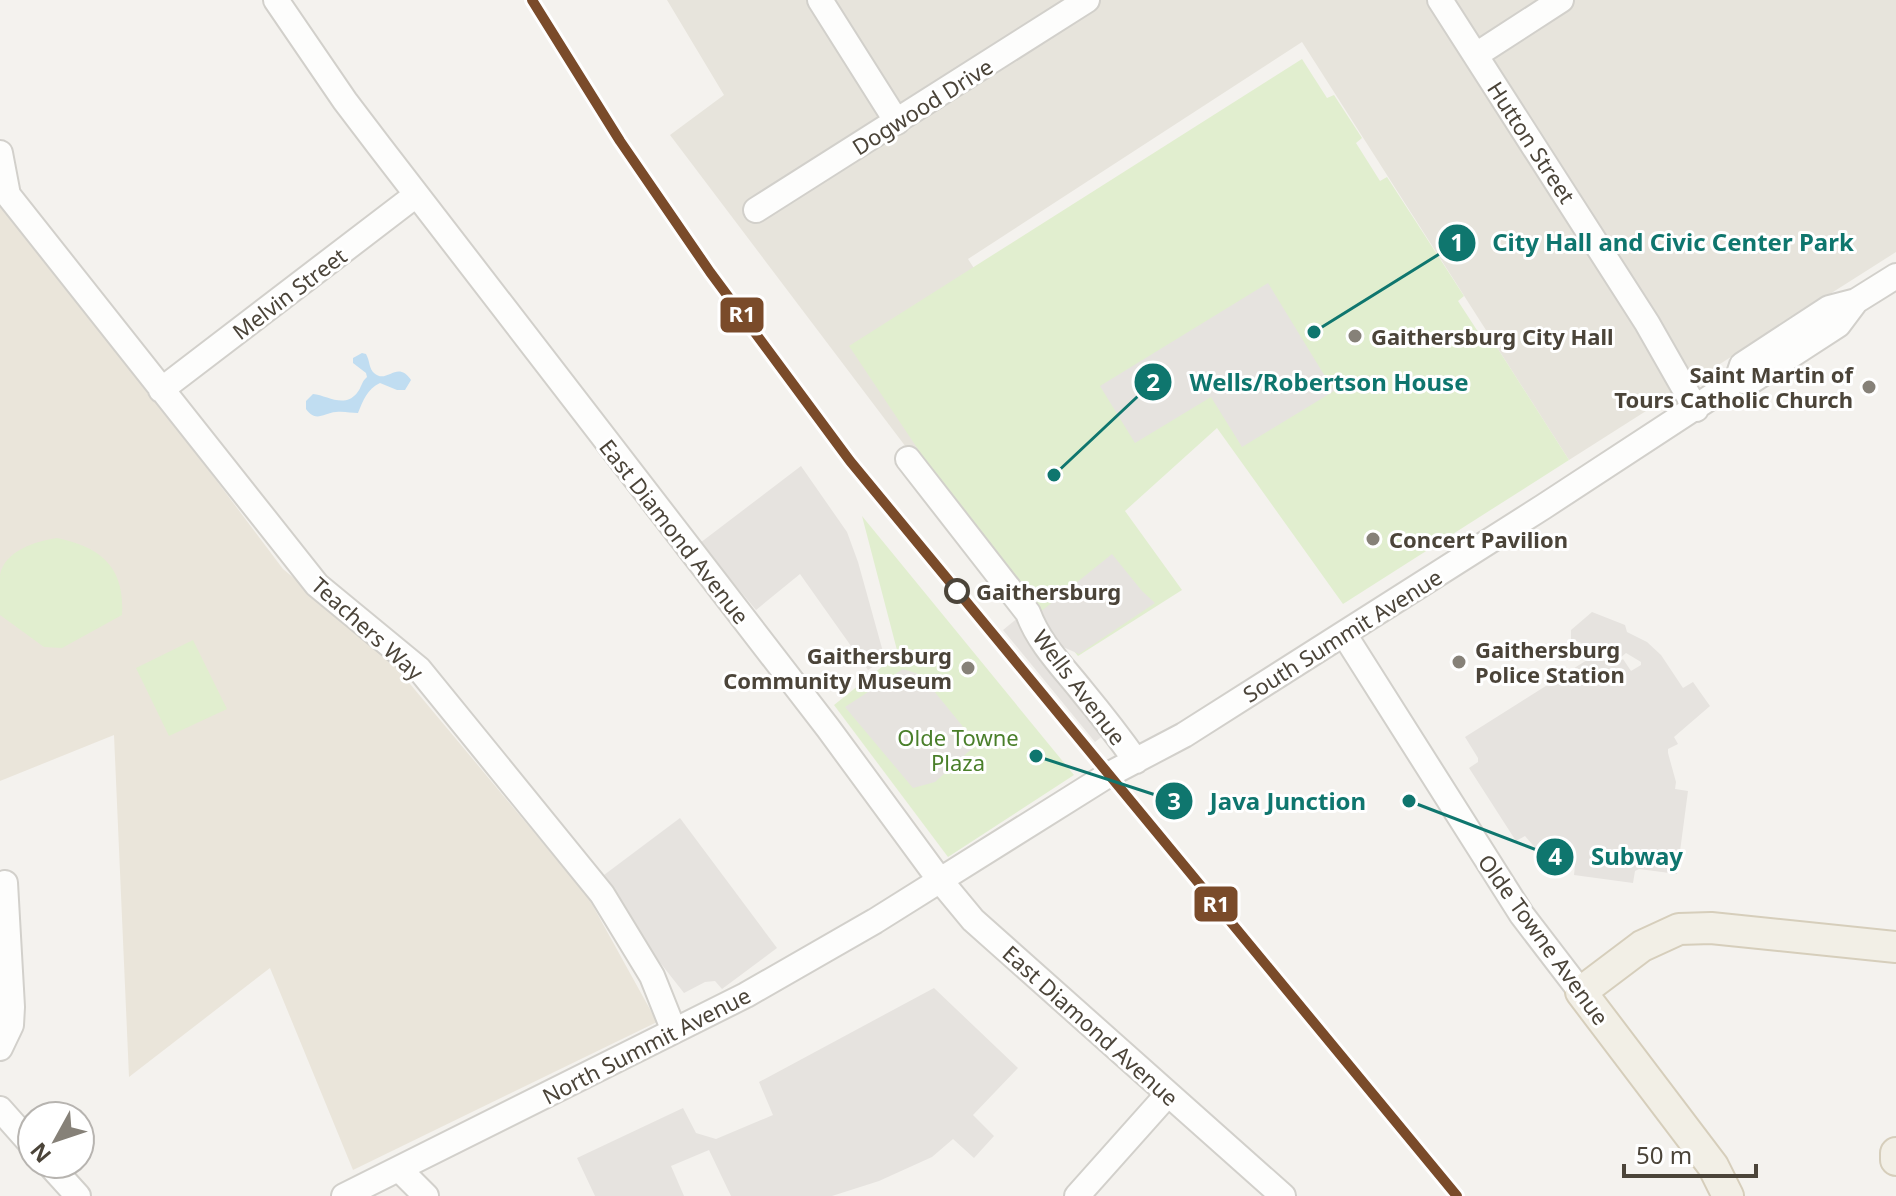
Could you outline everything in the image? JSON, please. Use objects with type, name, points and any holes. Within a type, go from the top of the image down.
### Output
[{"type":"main road","points":[[1581,992],[1642,946],[1679,929],[1711,928],[1896,947]]},
{"type":"main road","name":"Olde Towne Avenue","points":[[1581,992],[1713,1166],[1728,1196]]},
{"type":"main road","points":[[1896,1153],[1896,1160]]},
{"type":"street","name":"East Diamond Avenue","points":[[276,0],[345,101],[416,195],[973,920],[1283,1196]]},
{"type":"street","points":[[820,0],[897,122]]},
{"type":"street","name":"Dogwood Drive","points":[[756,210],[1087,0]]},
{"type":"street","name":"Hutton Street","points":[[1440,0],[1647,323],[1696,409]]},
{"type":"street","points":[[1476,55],[1561,0]]},
{"type":"street","name":"Teachers Way","points":[[0,153],[8,195],[317,585],[419,669],[602,894],[652,976],[674,1031]]},
{"type":"street","name":"Melvin Street","points":[[161,390],[416,195]]},
{"type":"street","name":"South Summit Avenue","points":[[939,879],[1108,775],[1184,735],[1737,380],[1750,382],[1795,342],[1838,325],[1856,301],[1896,276]]},
{"type":"street","name":"Wells Avenue","points":[[908,459],[1028,613],[1034,631],[1136,761]]},
{"type":"street","name":"Olde Towne Avenue","points":[[1344,634],[1522,915],[1581,992]]},
{"type":"street","name":"North Summit Avenue","points":[[344,1196],[674,1031],[809,959],[939,879]]},
{"type":"street","points":[[0,1048],[11,1025],[12,1007],[5,883]]},
{"type":"street","points":[[1077,1196],[1168,1094]]},
{"type":"street","points":[[0,1109],[16,1127]]},
{"type":"street","points":[[399,1169],[426,1196]]},
{"type":"street","points":[[64,1180],[78,1196]]},
{"type":"shaded area","points":[[667,0],[1896,0],[1896,252],[1569,460],[1302,42],[968,259],[1109,478],[1002,574],[670,135],[724,95]]},
{"type":"shaded area","points":[[0,193],[283,569],[385,654],[588,897],[657,1022],[353,1170],[270,968],[129,1077],[114,735],[0,781]]},
{"type":"shaded area","points":[[1268,283],[1334,391],[1242,447],[1211,397],[1135,443],[1100,386]]},
{"type":"shaded area","points":[[801,466],[847,532],[858,562],[885,659],[868,670],[800,574],[756,610],[700,543]]},
{"type":"shaded area","points":[[1112,554],[1155,603],[1079,654],[1063,647],[1041,623],[1039,613]]},
{"type":"shaded area","points":[[1592,612],[1625,625],[1627,632],[1647,642],[1661,655],[1683,688],[1693,682],[1710,706],[1674,737],[1678,744],[1668,749],[1675,789],[1688,791],[1677,874],[1639,869],[1635,871],[1633,883],[1574,875],[1575,865],[1572,861],[1544,858],[1525,836],[1516,841],[1469,768],[1478,762],[1478,758],[1465,737],[1587,660],[1595,657],[1611,666],[1623,659],[1631,671],[1641,665],[1626,653],[1620,658],[1571,639],[1571,630]]},
{"type":"shaded area","points":[[1020,616],[1113,728],[1095,742],[1003,630]]},
{"type":"shaded area","points":[[903,669],[921,675],[977,744],[935,782],[913,788],[845,707]]},
{"type":"shaded area","points":[[680,818],[777,948],[722,989],[715,981],[705,982],[684,993],[596,881]]},
{"type":"shaded area","points":[[934,988],[1018,1068],[973,1115],[994,1136],[974,1158],[953,1139],[932,1157],[879,1181],[832,1196],[731,1196],[709,1150],[671,1166],[684,1196],[595,1196],[577,1158],[683,1108],[696,1133],[716,1139],[773,1115],[759,1082]]},
{"type":"green space","points":[[1302,59],[1327,98],[1334,95],[1362,138],[1356,143],[1380,181],[1387,177],[1464,296],[1458,301],[1484,341],[1491,338],[1569,460],[1343,604],[1217,428],[1125,511],[1182,590],[1078,656],[958,509],[849,346]]},
{"type":"green space","name":"Olde Towne Plaza","points":[[862,516],[1074,775],[948,857],[834,705],[898,654]]},
{"type":"green space","points":[[57,538],[86,547],[107,562],[119,584],[122,598],[122,615],[62,648],[44,647],[0,615],[0,575],[8,560],[22,549]]},
{"type":"green space","points":[[193,640],[227,709],[169,736],[136,668]]},
{"type":"water","points":[[366,354],[371,369],[379,376],[397,372],[406,374],[411,380],[405,390],[380,383],[369,392],[358,413],[313,416],[306,409],[306,401],[313,394],[341,401],[357,393],[367,377],[353,363],[353,358]]},
{"type":"transit line","name":"R1","points":[[532,0],[620,141],[710,272],[850,461],[1457,1196]]},
{"type":"place","name":"City Hall and Civic Center Park","points":[[1314,332]]},
{"type":"place","name":"Gaithersburg City Hall","points":[[1355,336]]},
{"type":"place","name":"Saint Martin of Tours Catholic Church","points":[[1869,387]]},
{"type":"place","name":"Wells/Robertson House","points":[[1054,475]]},
{"type":"place","name":"Concert Pavilion","points":[[1373,539]]},
{"type":"place","name":"Gaithersburg","points":[[957,591]]},
{"type":"place","name":"Gaithersburg Police Station","points":[[1459,662]]},
{"type":"place","name":"Gaithersburg Community Museum","points":[[968,668]]},
{"type":"place","name":"Java Junction","points":[[1036,756]]},
{"type":"place","name":"Subway","points":[[1409,801]]}]
